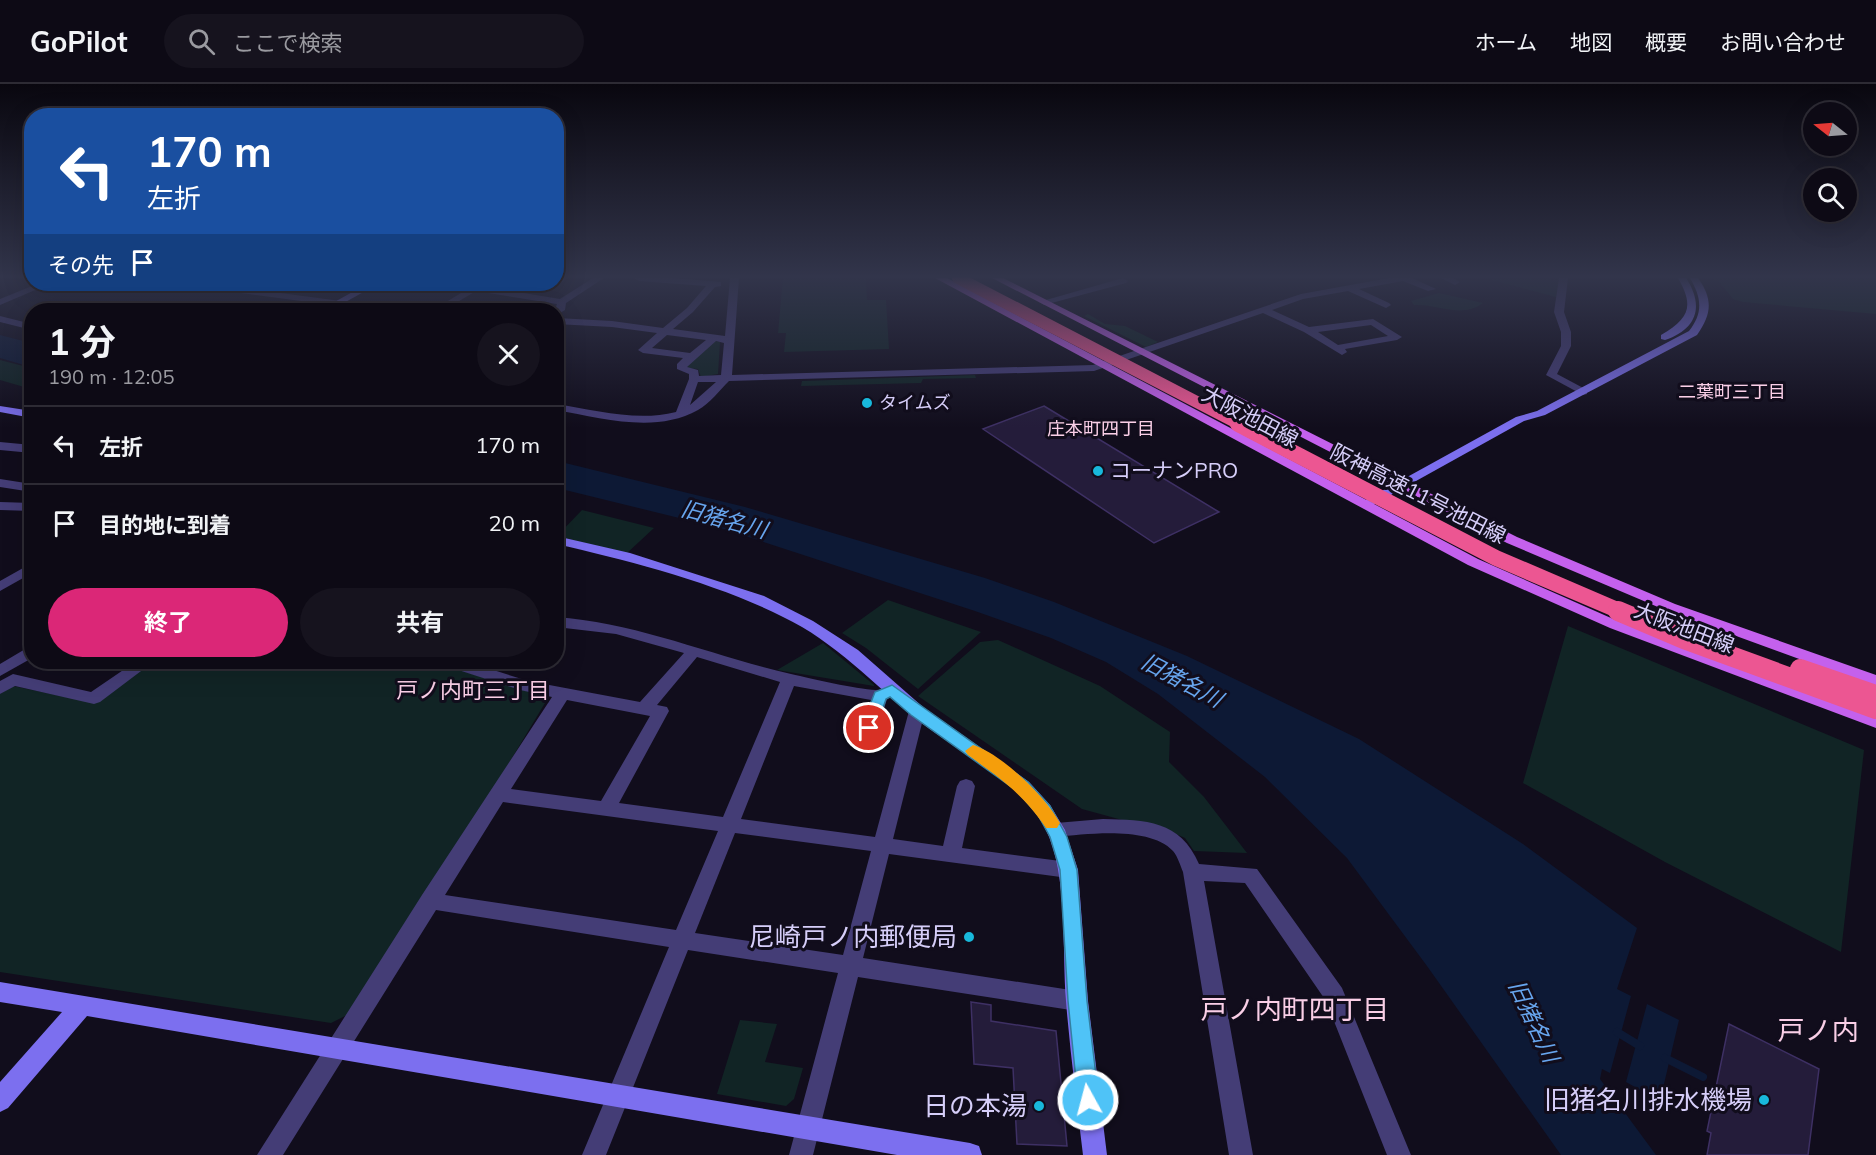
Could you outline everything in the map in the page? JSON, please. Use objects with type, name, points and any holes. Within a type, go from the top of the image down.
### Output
[{"type":"highway","name":"阪神高速11号池田線","points":[[1054,328],[1496,558],[1684,639],[1876,709]]},
{"type":"highway","name":"阪神高速11号池田線","points":[[1073,328],[1515,554],[1687,627],[1875,685]]},
{"type":"main road","name":"大阪池田線","points":[[1035,328],[1473,562],[1539,593],[1615,625],[1876,722]]},
{"type":"main road","name":"大阪池田線","points":[[1092,328],[1399,485],[1585,573],[1875,685]]},
{"type":"street","points":[[632,328],[728,340]]},
{"type":"street","points":[[668,328],[643,350],[692,356]]},
{"type":"street","points":[[564,408],[639,419],[665,418],[695,407],[726,378],[729,328]]},
{"type":"street","points":[[694,379],[1080,368],[1103,364],[1211,328]]},
{"type":"street","points":[[1303,328],[1348,356]]},
{"type":"street","points":[[1308,330],[1324,328]]},
{"type":"street","points":[[1336,348],[1397,337],[1383,328]]},
{"type":"street","points":[[1565,328],[1566,346],[1551,375],[1583,392]]},
{"type":"street","points":[[1520,419],[1530,408],[1682,328]]},
{"type":"street","points":[[1366,503],[1520,419],[1541,414],[1583,392],[1693,333],[1697,328]]},
{"type":"street","points":[[681,413],[694,379],[694,372],[682,369],[682,364],[713,339]]},
{"type":"street","points":[[0,409],[24,414]]},
{"type":"street","points":[[0,446],[24,448]]},
{"type":"street","points":[[0,483],[24,487]]},
{"type":"street","points":[[0,506],[24,507]]},
{"type":"street","points":[[564,542],[625,556],[759,599],[808,624],[852,654],[886,693],[916,711],[1023,786],[1044,810],[1056,830],[1068,870],[1077,1001],[1095,1155]]},
{"type":"street","points":[[0,571],[24,573]]},
{"type":"street","points":[[0,587],[24,575]]},
{"type":"street","points":[[564,622],[587,622],[789,679],[886,693]]},
{"type":"street","points":[[644,709],[694,651]]},
{"type":"street","points":[[0,671],[24,655]]},
{"type":"street","points":[[0,688],[14,680],[94,698],[135,669]]},
{"type":"street","points":[[474,669],[526,686],[661,711],[606,808]]},
{"type":"street","points":[[594,1155],[789,679]]},
{"type":"street","points":[[269,1155],[563,693]]},
{"type":"street","points":[[864,744],[886,693]]},
{"type":"street","points":[[801,1155],[916,711]]},
{"type":"street","points":[[951,854],[966,786]]},
{"type":"street","points":[[497,794],[1068,870]]},
{"type":"street","points":[[1056,830],[1109,825],[1156,832],[1180,845],[1193,872],[1240,1155]]},
{"type":"street","points":[[1193,872],[1250,875],[1334,995],[1399,1155]]},
{"type":"street","points":[[429,901],[681,942],[1077,1001]]},
{"type":"street","points":[[0,992],[338,1046],[618,1097],[970,1155]]},
{"type":"street","points":[[0,1100],[82,1005]]},
{"type":"green space","points":[[778,328],[888,328],[889,349],[784,352],[786,333],[778,333]]},
{"type":"green space","points":[[1108,328],[1129,328],[1158,342],[1146,347]]},
{"type":"green space","points":[[715,341],[720,342],[718,374],[701,377],[698,369],[687,368],[685,365]]},
{"type":"green space","points":[[0,360],[24,366],[24,387],[0,380]]},
{"type":"green space","points":[[975,375],[976,378],[923,379],[921,383],[801,386],[802,381]]},
{"type":"green space","points":[[582,510],[654,528],[626,554],[564,538],[564,529]]},
{"type":"green space","points":[[888,600],[981,632],[918,689],[866,648],[842,633]]},
{"type":"green space","points":[[1568,626],[1864,750],[1841,952],[1665,862],[1523,783]]},
{"type":"green space","points":[[998,640],[1100,686],[1170,732],[1169,762],[1204,797],[1247,853],[1194,851],[1185,838],[1167,830],[1166,832],[1082,809],[918,696],[980,642]]},
{"type":"green space","points":[[823,643],[874,685],[874,686],[777,670]]},
{"type":"green space","points":[[141,669],[457,669],[548,698],[494,788],[349,1014],[331,1023],[0,972],[0,694],[13,686],[95,703]]},
{"type":"green space","points":[[740,1020],[777,1024],[765,1062],[803,1068],[794,1099],[786,1106],[717,1094]]},
{"type":"water","points":[[0,335],[24,341],[24,365],[0,358]]},
{"type":"water","name":"旧猪名川","points":[[564,463],[745,507],[985,578],[1054,602],[1187,656],[1359,739],[1523,844],[1637,928],[1617,989],[1631,996],[1610,1073],[1602,1069],[1600,1079],[1656,1155],[1561,1155],[1347,858],[1265,777],[1158,694],[1106,662],[1051,638],[724,529],[564,490]]},
{"type":"water","points":[[1647,1004],[1679,1020],[1660,1101],[1626,1082]]},
{"type":"building","name":"コーナンPRO","points":[[1044,406],[1219,512],[1154,543],[983,429]]},
{"type":"building","name":"日の本湯","points":[[971,1002],[991,1005],[991,1021],[1056,1031],[1067,1146],[1017,1144],[1013,1068],[974,1064]]},
{"type":"building","name":"旧猪名川排水機場","points":[[1729,1024],[1819,1069],[1808,1155],[1707,1155],[1711,1133],[1707,1131]]},
{"type":"waterway","points":[[1617,1032],[1640,1046]]},
{"type":"waterway","points":[[1665,1058],[1703,1077]]},
{"type":"slow traffic","points":[[973,751],[1023,786],[1035,798],[1051,823]]},
{"type":"place","name":"タイムズ","points":[[867,403]]},
{"type":"place","name":"コーナンPRO","points":[[1098,471]]},
{"type":"place","name":"尼崎戸ノ内郵便局","points":[[969,937]]},
{"type":"place","name":"旧猪名川排水機場","points":[[1764,1100]]},
{"type":"place","name":"日の本湯","points":[[1039,1106]]},
{"type":"district","name":"二葉町三丁目","points":[[1732,392]]},
{"type":"district","name":"庄本町四丁目","points":[[1101,429]]},
{"type":"district","name":"戸ノ内町三丁目","points":[[473,690]]},
{"type":"district","name":"戸ノ内町四丁目","points":[[1295,1010]]},
{"type":"district","name":"戸ノ内","points":[[1818,1031]]},
{"type":"route","points":[[869,728],[880,696],[892,690],[916,711],[1023,786],[1044,810],[1059,837],[1068,870],[1077,1001],[1088,1100]]}]
